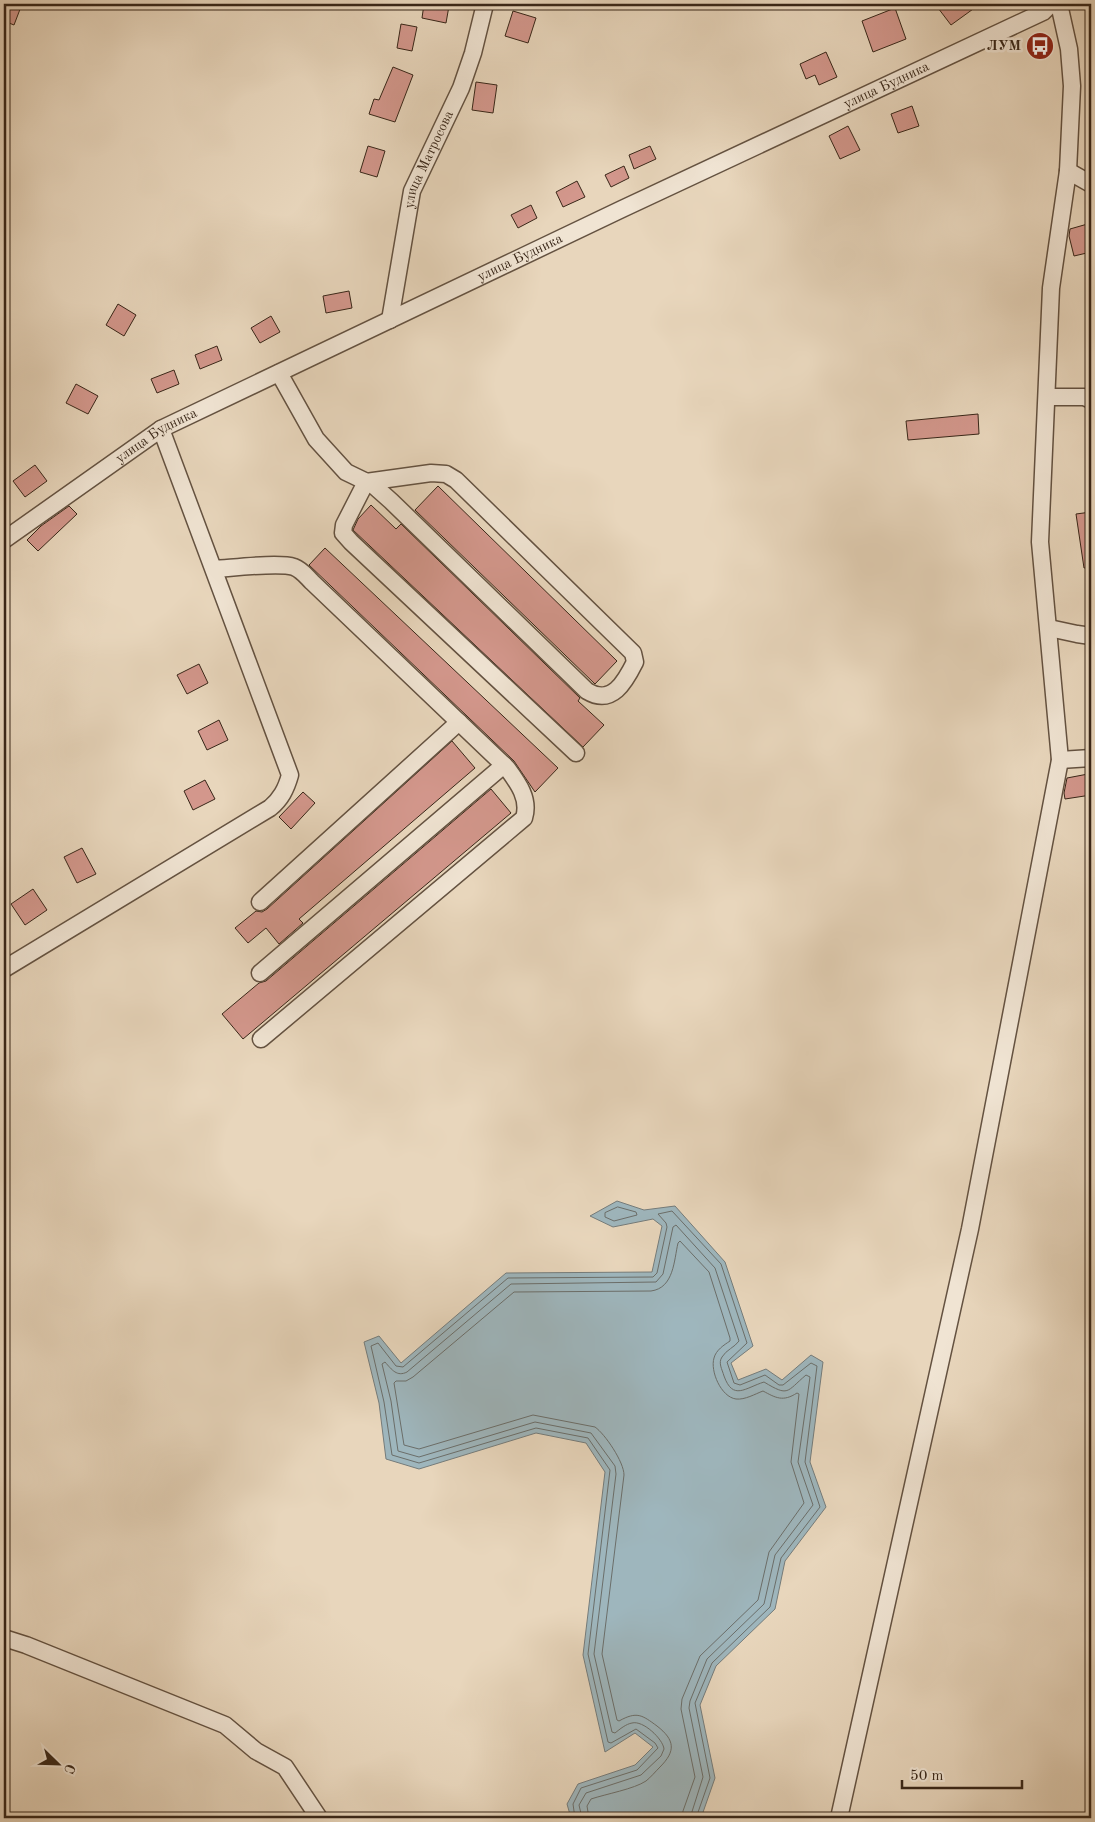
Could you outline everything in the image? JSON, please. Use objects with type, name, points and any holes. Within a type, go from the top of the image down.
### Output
[{"type":"street","name":"улица Матросова","points":[[390,320],[412,190],[461,88],[473,54],[485,4]]},
{"type":"street","name":"улица Будника","points":[[4,540],[161,429],[1043,12],[1051,4]]},
{"type":"street","points":[[839,1818],[970,1229],[1060,760],[1040,542],[1051,288],[1068,171],[1072,86],[1069,49],[1059,4]]},
{"type":"street","points":[[1068,171],[1091,184]]},
{"type":"street","points":[[279,373],[316,439],[346,472],[366,482],[391,501],[587,691],[602,697],[610,695],[622,683],[636,662],[633,653],[456,480],[446,474],[431,473],[366,482]]},
{"type":"street","points":[[1047,398],[1084,397],[1091,400]]},
{"type":"street","points":[[4,969],[270,808],[283,793],[290,775],[161,429]]},
{"type":"street","points":[[366,482],[344,525],[343,533],[350,542],[408,597],[576,753]]},
{"type":"street","points":[[214,569],[272,566],[293,567],[304,573],[504,765],[517,782],[524,796],[526,812],[524,818],[261,1039]]},
{"type":"street","points":[[1049,628],[1091,636]]},
{"type":"street","points":[[260,902],[459,722]]},
{"type":"street","points":[[1060,760],[1091,758]]},
{"type":"street","points":[[260,973],[504,765]]},
{"type":"street","points":[[4,1638],[26,1645],[225,1725],[256,1751],[285,1766],[318,1818]]},
{"type":"water","points":[[617,1201],[644,1210],[675,1206],[725,1262],[753,1346],[731,1363],[738,1380],[766,1369],[782,1380],[811,1355],[823,1362],[810,1462],[826,1507],[785,1561],[775,1609],[716,1666],[700,1705],[715,1778],[701,1818],[571,1818],[567,1804],[578,1784],[635,1765],[653,1747],[635,1733],[605,1752],[583,1655],[605,1472],[586,1443],[536,1433],[419,1469],[386,1459],[379,1403],[364,1342],[379,1336],[401,1363],[506,1273],[652,1272],[662,1226],[653,1219],[613,1227],[590,1216]]},
{"type":"building","points":[[4,4],[22,4],[14,25],[4,21]]},
{"type":"building","points":[[424,4],[449,6],[446,23],[422,18]]},
{"type":"building","points":[[935,4],[980,4],[951,25]]},
{"type":"building","points":[[895,8],[906,39],[873,52],[862,21]]},
{"type":"building","points":[[513,11],[536,18],[528,43],[505,36]]},
{"type":"building","points":[[401,24],[417,27],[412,51],[397,48]]},
{"type":"building","points":[[826,52],[837,77],[819,85],[815,75],[806,79],[800,64]]},
{"type":"building","points":[[393,67],[413,75],[395,122],[369,114],[374,99],[379,100]]},
{"type":"building","points":[[476,82],[497,85],[493,113],[472,110]]},
{"type":"building","points":[[912,106],[919,126],[898,133],[891,114]]},
{"type":"building","points":[[848,126],[860,150],[840,159],[829,136]]},
{"type":"building","points":[[368,146],[385,151],[377,177],[360,172]]},
{"type":"building","points":[[650,146],[656,159],[634,169],[629,155]]},
{"type":"building","points":[[624,166],[629,178],[611,187],[605,175]]},
{"type":"building","points":[[577,181],[585,197],[563,207],[556,192]]},
{"type":"building","points":[[531,205],[537,218],[518,228],[511,215]]},
{"type":"building","points":[[1091,223],[1091,252],[1074,256],[1069,236],[1070,229]]},
{"type":"building","points":[[349,291],[352,308],[326,313],[323,296]]},
{"type":"building","points":[[118,304],[136,315],[124,336],[106,325]]},
{"type":"building","points":[[271,316],[280,332],[260,343],[251,328]]},
{"type":"building","points":[[217,346],[222,360],[200,369],[195,355]]},
{"type":"building","points":[[174,370],[179,384],[157,393],[151,379]]},
{"type":"building","points":[[76,384],[98,396],[88,414],[66,403]]},
{"type":"building","points":[[978,414],[979,434],[908,440],[906,421]]},
{"type":"building","points":[[35,465],[47,481],[25,497],[13,481]]},
{"type":"building","points":[[438,486],[617,661],[595,684],[415,510]]},
{"type":"building","points":[[371,505],[396,529],[401,524],[580,698],[578,701],[604,725],[583,747],[353,530],[358,519]]},
{"type":"building","points":[[69,506],[77,514],[38,551],[27,540],[41,526]]},
{"type":"building","points":[[1091,512],[1091,567],[1084,568],[1076,514]]},
{"type":"building","points":[[325,548],[558,768],[535,792],[514,761],[309,565]]},
{"type":"building","points":[[199,664],[208,683],[187,694],[177,675]]},
{"type":"building","points":[[219,720],[228,740],[207,750],[198,731]]},
{"type":"building","points":[[452,741],[475,768],[299,919],[303,923],[279,944],[266,928],[248,943],[235,928],[256,911],[262,912],[267,909]]},
{"type":"building","points":[[1088,774],[1091,795],[1065,799],[1064,793],[1067,778]]},
{"type":"building","points":[[205,780],[215,799],[193,810],[184,791]]},
{"type":"building","points":[[491,789],[511,813],[243,1039],[222,1014],[259,983],[266,981]]},
{"type":"building","points":[[303,792],[315,803],[291,829],[279,817]]},
{"type":"building","points":[[82,848],[96,874],[77,883],[64,857]]},
{"type":"building","points":[[33,889],[47,910],[25,925],[11,904]]},
{"type":"place","name":"ЛУМ","points":[[1040,46]]}]
